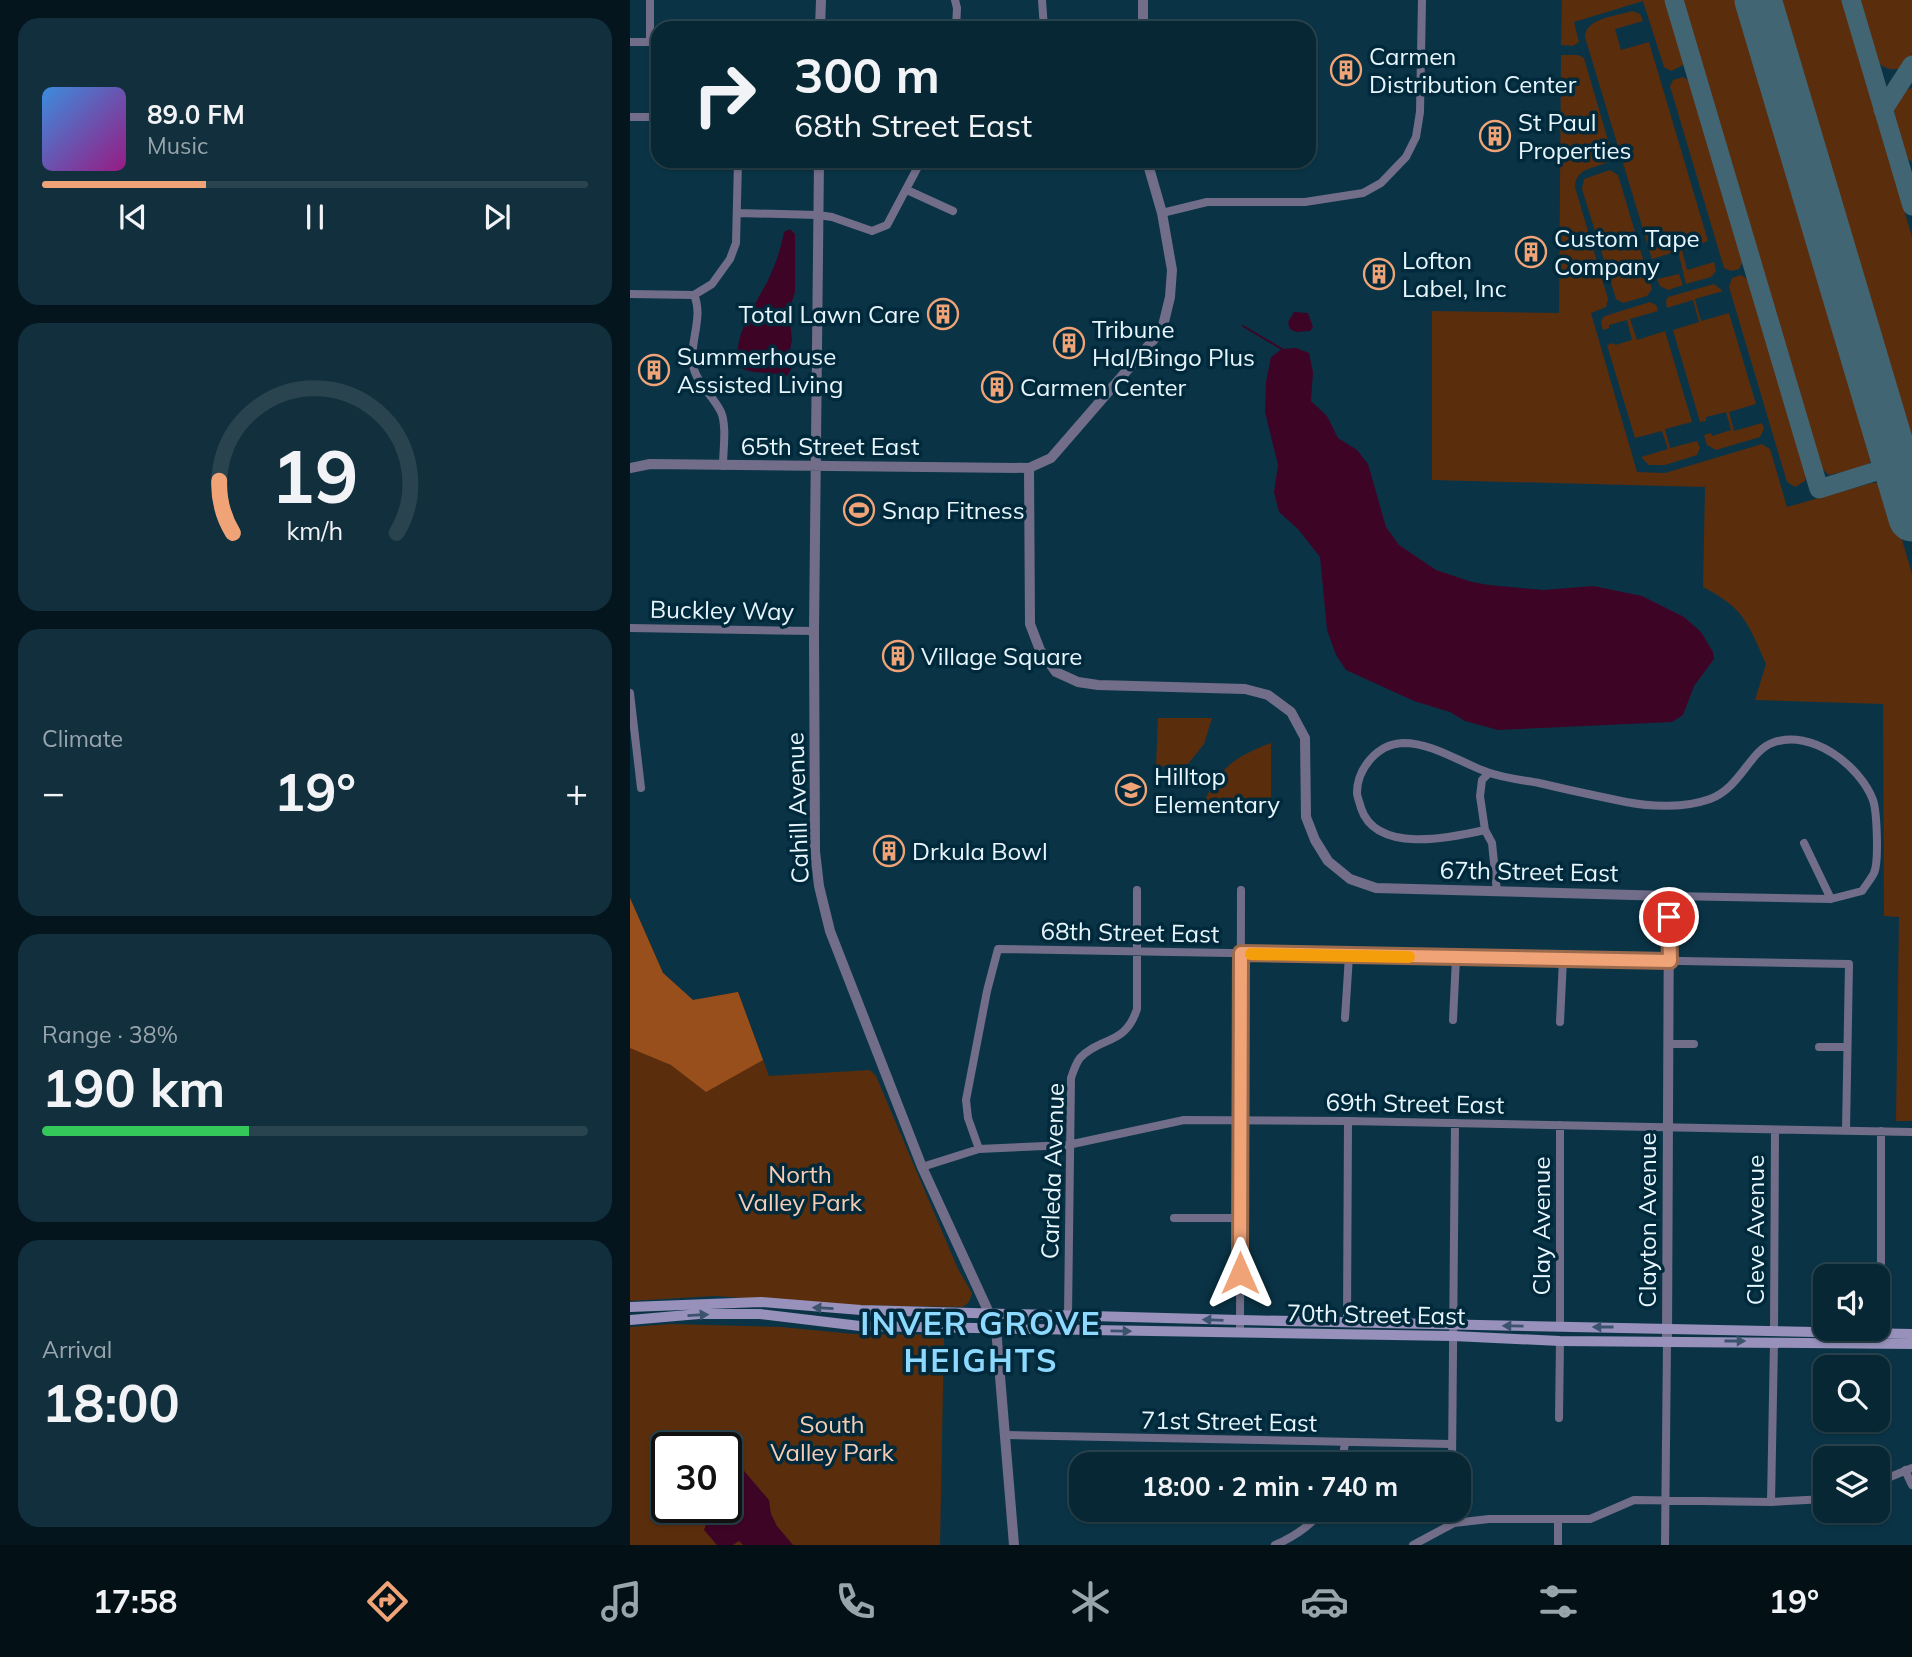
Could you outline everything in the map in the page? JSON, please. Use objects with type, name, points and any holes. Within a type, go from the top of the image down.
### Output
[{"type":"main road","name":"70th Street East","points":[[630,1307],[761,1302],[861,1310],[1347,1322],[1560,1340],[1667,1341],[1774,1336]]},
{"type":"main road","name":"70th Street East","points":[[630,1320],[699,1314],[760,1314],[860,1326],[1240,1333],[1560,1327],[1667,1328],[1813,1337]]},
{"type":"main road","name":"70th Street East","points":[[1890,1337],[1912,1334]]},
{"type":"main road","name":"70th Street East","points":[[1890,1340],[1912,1344]]},
{"type":"street","points":[[650,0],[652,21]]},
{"type":"street","points":[[820,21],[821,0]]},
{"type":"street","points":[[955,0],[956,21]]},
{"type":"street","points":[[1042,0],[1044,21]]},
{"type":"street","points":[[1143,0],[1143,21]]},
{"type":"street","points":[[1162,213],[1207,202],[1305,202],[1363,193],[1381,183],[1406,158],[1416,137],[1420,112],[1422,0]]},
{"type":"street","points":[[630,42],[651,42]]},
{"type":"street","points":[[630,117],[651,117]]},
{"type":"street","points":[[630,294],[694,295],[712,284],[730,259],[736,243],[738,168]]},
{"type":"street","name":"Cahill Avenue","points":[[819,168],[814,631],[815,851],[819,886],[830,931],[922,1167],[996,1328],[1007,1435],[1014,1545]]},
{"type":"street","points":[[737,213],[818,215],[872,231],[887,225],[918,168]]},
{"type":"street","points":[[1029,468],[1051,458],[1162,330],[1170,297],[1172,270],[1162,213],[1149,168]]},
{"type":"street","points":[[907,190],[953,211]]},
{"type":"street","points":[[694,295],[698,309],[692,359],[699,381],[722,415],[723,466]]},
{"type":"street","name":"65th Street East","points":[[630,468],[650,464],[1029,468]]},
{"type":"street","name":"67th Street East","points":[[1029,468],[1030,624],[1040,650],[1056,672],[1078,682],[1098,685],[1245,689],[1268,695],[1291,712],[1305,738],[1306,817],[1315,840],[1328,861],[1350,879],[1376,888],[1831,899],[1862,891],[1875,872],[1877,811],[1867,785],[1843,760],[1818,744],[1796,740],[1772,743],[1759,752],[1737,781],[1712,799],[1671,806],[1630,803],[1489,773]]},
{"type":"street","name":"Buckley Way","points":[[630,628],[814,631]]},
{"type":"street","points":[[630,693],[641,788]]},
{"type":"street","points":[[1485,830],[1441,840],[1413,840],[1383,832],[1365,818],[1357,794],[1361,770],[1373,756],[1386,747],[1400,743],[1426,746],[1489,773],[1482,780],[1480,796],[1485,830],[1492,843],[1497,892]]},
{"type":"street","points":[[1804,843],[1831,899]]},
{"type":"street","name":"Carleda Avenue","points":[[1068,1315],[1071,1078],[1080,1059],[1121,1035],[1132,1023],[1137,1009],[1137,890]]},
{"type":"street","points":[[1240,1333],[1241,890]]},
{"type":"street","name":"Clayton Avenue","points":[[1665,1545],[1669,896]]},
{"type":"street","name":"68th Street East","points":[[979,1149],[968,1118],[966,1100],[987,990],[998,949],[1849,964],[1846,1047]]},
{"type":"street","points":[[1345,1018],[1349,956]]},
{"type":"street","points":[[1453,1020],[1456,958]]},
{"type":"street","points":[[1560,1022],[1563,959]]},
{"type":"street","points":[[1670,1044],[1694,1044]]},
{"type":"street","points":[[1819,1047],[1846,1047],[1846,1130]]},
{"type":"street","name":"69th Street East","points":[[922,1167],[979,1149],[1069,1145],[1184,1120],[1912,1132]]},
{"type":"street","points":[[1347,1322],[1348,1121]]},
{"type":"street","points":[[1451,1452],[1455,1123]]},
{"type":"street","name":"Clay Avenue","points":[[1560,1125],[1560,1327]]},
{"type":"street","name":"Cleve Avenue","points":[[1771,1502],[1775,1130]]},
{"type":"street","points":[[1881,1131],[1881,1264]]},
{"type":"street","points":[[1174,1218],[1240,1218]]},
{"type":"street","points":[[1559,1418],[1560,1340]]},
{"type":"street","name":"71st Street East","points":[[1007,1435],[1451,1444]]},
{"type":"street","points":[[1344,1452],[1345,1442]]},
{"type":"street","points":[[1890,1477],[1908,1469],[1912,1485]]},
{"type":"street","points":[[1413,1545],[1454,1523],[1489,1519],[1590,1519],[1633,1500],[1771,1502],[1813,1500]]},
{"type":"street","points":[[1558,1520],[1558,1545]]},
{"type":"street","points":[[1275,1545],[1290,1539],[1312,1522]]},
{"type":"green space","points":[[1562,0],[1666,0],[1683,65],[1671,71],[1664,67],[1643,1],[1574,22],[1579,42],[1573,46],[1561,45]]},
{"type":"green space","points":[[1681,0],[1740,0],[1874,445],[1872,461],[1863,467],[1829,475],[1819,466]]},
{"type":"green space","points":[[1775,0],[1842,0],[1912,237],[1912,442],[1906,441]]},
{"type":"green space","points":[[1860,0],[1912,0],[1912,52],[1903,67],[1888,68],[1878,62]]},
{"type":"green space","points":[[1632,11],[1640,14],[1643,21],[1615,29],[1621,50],[1649,42],[1708,241],[1682,250],[1687,270],[1714,262],[1716,271],[1711,277],[1686,284],[1678,251],[1652,259],[1585,37],[1586,31],[1596,22]]},
{"type":"green space","points":[[1561,55],[1578,55],[1584,58],[1612,154],[1612,159],[1583,171],[1576,180],[1575,187],[1608,299],[1606,307],[1591,313],[1637,472],[1665,473],[1762,444],[1770,449],[1787,507],[1872,483],[1878,483],[1889,495],[1912,574],[1912,1121],[1896,1121],[1899,917],[1884,916],[1883,704],[1755,700],[1766,664],[1749,627],[1728,602],[1703,587],[1705,487],[1432,480],[1432,311],[1559,313]]},
{"type":"green space","points":[[1683,77],[1690,81],[1744,260],[1739,269],[1731,271],[1724,268],[1670,86],[1673,80]]},
{"type":"green space","points":[[1912,88],[1912,162],[1907,158],[1894,109],[1905,90]]},
{"type":"green space","points":[[1610,170],[1618,175],[1652,289],[1647,296],[1623,303],[1616,299],[1582,189],[1584,179]]},
{"type":"green space","points":[[1679,274],[1683,285],[1668,290],[1660,286],[1657,279]]},
{"type":"green space","points":[[1741,275],[1749,280],[1806,468],[1805,481],[1795,487],[1787,482],[1729,287],[1732,278]]},
{"type":"green space","points":[[1714,284],[1723,291],[1695,299],[1701,321],[1729,313],[1756,404],[1729,412],[1734,431],[1762,423],[1764,429],[1760,437],[1716,450],[1707,445],[1704,435],[1711,433],[1712,436],[1731,430],[1726,412],[1706,417],[1706,421],[1700,422],[1673,330],[1699,322],[1693,300],[1667,308],[1666,301],[1668,297]]},
{"type":"green space","points":[[1650,302],[1656,305],[1658,311],[1630,319],[1637,340],[1665,331],[1692,422],[1665,429],[1670,448],[1697,441],[1700,448],[1697,455],[1665,465],[1649,465],[1641,457],[1668,449],[1662,431],[1635,438],[1607,345],[1632,340],[1627,320],[1609,325],[1609,328],[1603,330],[1601,324],[1605,316]]},
{"type":"green space","points":[[1158,718],[1212,718],[1204,744],[1188,764],[1156,767]]},
{"type":"green space","points":[[1271,743],[1271,801],[1266,805],[1204,803],[1222,772],[1238,758]]},
{"type":"green space","name":"North Valley Park","points":[[630,898],[663,973],[693,1000],[738,992],[769,1076],[870,1070],[876,1076],[958,1269],[972,1293],[969,1302],[963,1307],[844,1305],[715,1296],[630,1301]]},
{"type":"green space","name":"South Valley Park","points":[[671,1324],[781,1327],[854,1334],[944,1335],[940,1545],[630,1545],[630,1327]]},
{"type":"shaded area","points":[[790,229],[795,234],[795,292],[789,310],[792,368],[787,376],[746,370],[741,368],[738,357],[741,334],[772,272],[784,232]]},
{"type":"shaded area","points":[[1294,312],[1308,313],[1313,327],[1310,331],[1296,332],[1290,329],[1288,322]]},
{"type":"shaded area","points":[[1296,348],[1309,353],[1313,372],[1311,401],[1327,416],[1338,438],[1357,450],[1368,464],[1386,527],[1399,545],[1436,570],[1472,582],[1543,590],[1593,586],[1642,596],[1684,617],[1701,632],[1713,652],[1714,659],[1694,686],[1683,715],[1672,722],[1498,730],[1465,721],[1450,712],[1414,701],[1346,670],[1336,655],[1327,630],[1320,557],[1298,529],[1279,512],[1274,492],[1278,465],[1265,412],[1266,382],[1271,357],[1282,349]]},
{"type":"shaded area","points":[[630,898],[663,973],[693,1000],[738,992],[763,1060],[706,1092],[671,1065],[630,1048]]},
{"type":"shaded area","points":[[742,1468],[769,1500],[771,1514],[777,1526],[793,1545],[743,1545],[739,1541],[733,1545],[717,1545],[704,1530],[706,1523],[742,1523]]},
{"type":"waterway","points":[[1243,326],[1282,349]]},
{"type":"taxiway","points":[[1674,0],[1819,489],[1912,460]]},
{"type":"taxiway","points":[[1851,0],[1912,206]]},
{"type":"taxiway","points":[[1883,110],[1912,65]]},
{"type":"runway","points":[[1758,0],[1912,518]]},
{"type":"slow traffic","points":[[1251,954],[1409,957]]},
{"type":"place","name":"Carmen Distribution Center","points":[[1346,70]]},
{"type":"place","name":"St Paul Properties","points":[[1495,136]]},
{"type":"place","name":"Custom Tape Company","points":[[1531,252]]},
{"type":"place","name":"Lofton Label, Inc","points":[[1379,274]]},
{"type":"place","name":"Total Lawn Care","points":[[943,314]]},
{"type":"place","name":"Tribune Hal/Bingo Plus","points":[[1069,343]]},
{"type":"place","name":"Summerhouse Assisted Living","points":[[654,370]]},
{"type":"place","name":"Carmen Center","points":[[997,387]]},
{"type":"place","name":"Snap Fitness","points":[[859,510]]},
{"type":"place","name":"Village Square","points":[[898,656]]},
{"type":"place","name":"Hilltop Elementary","points":[[1131,790]]},
{"type":"place","name":"Drkula Bowl","points":[[889,851]]},
{"type":"district","name":"INVER GROVE HEIGHTS","points":[[981,1342]]},
{"type":"route","points":[[1240,1273],[1241,953],[1670,961],[1669,917]]}]
